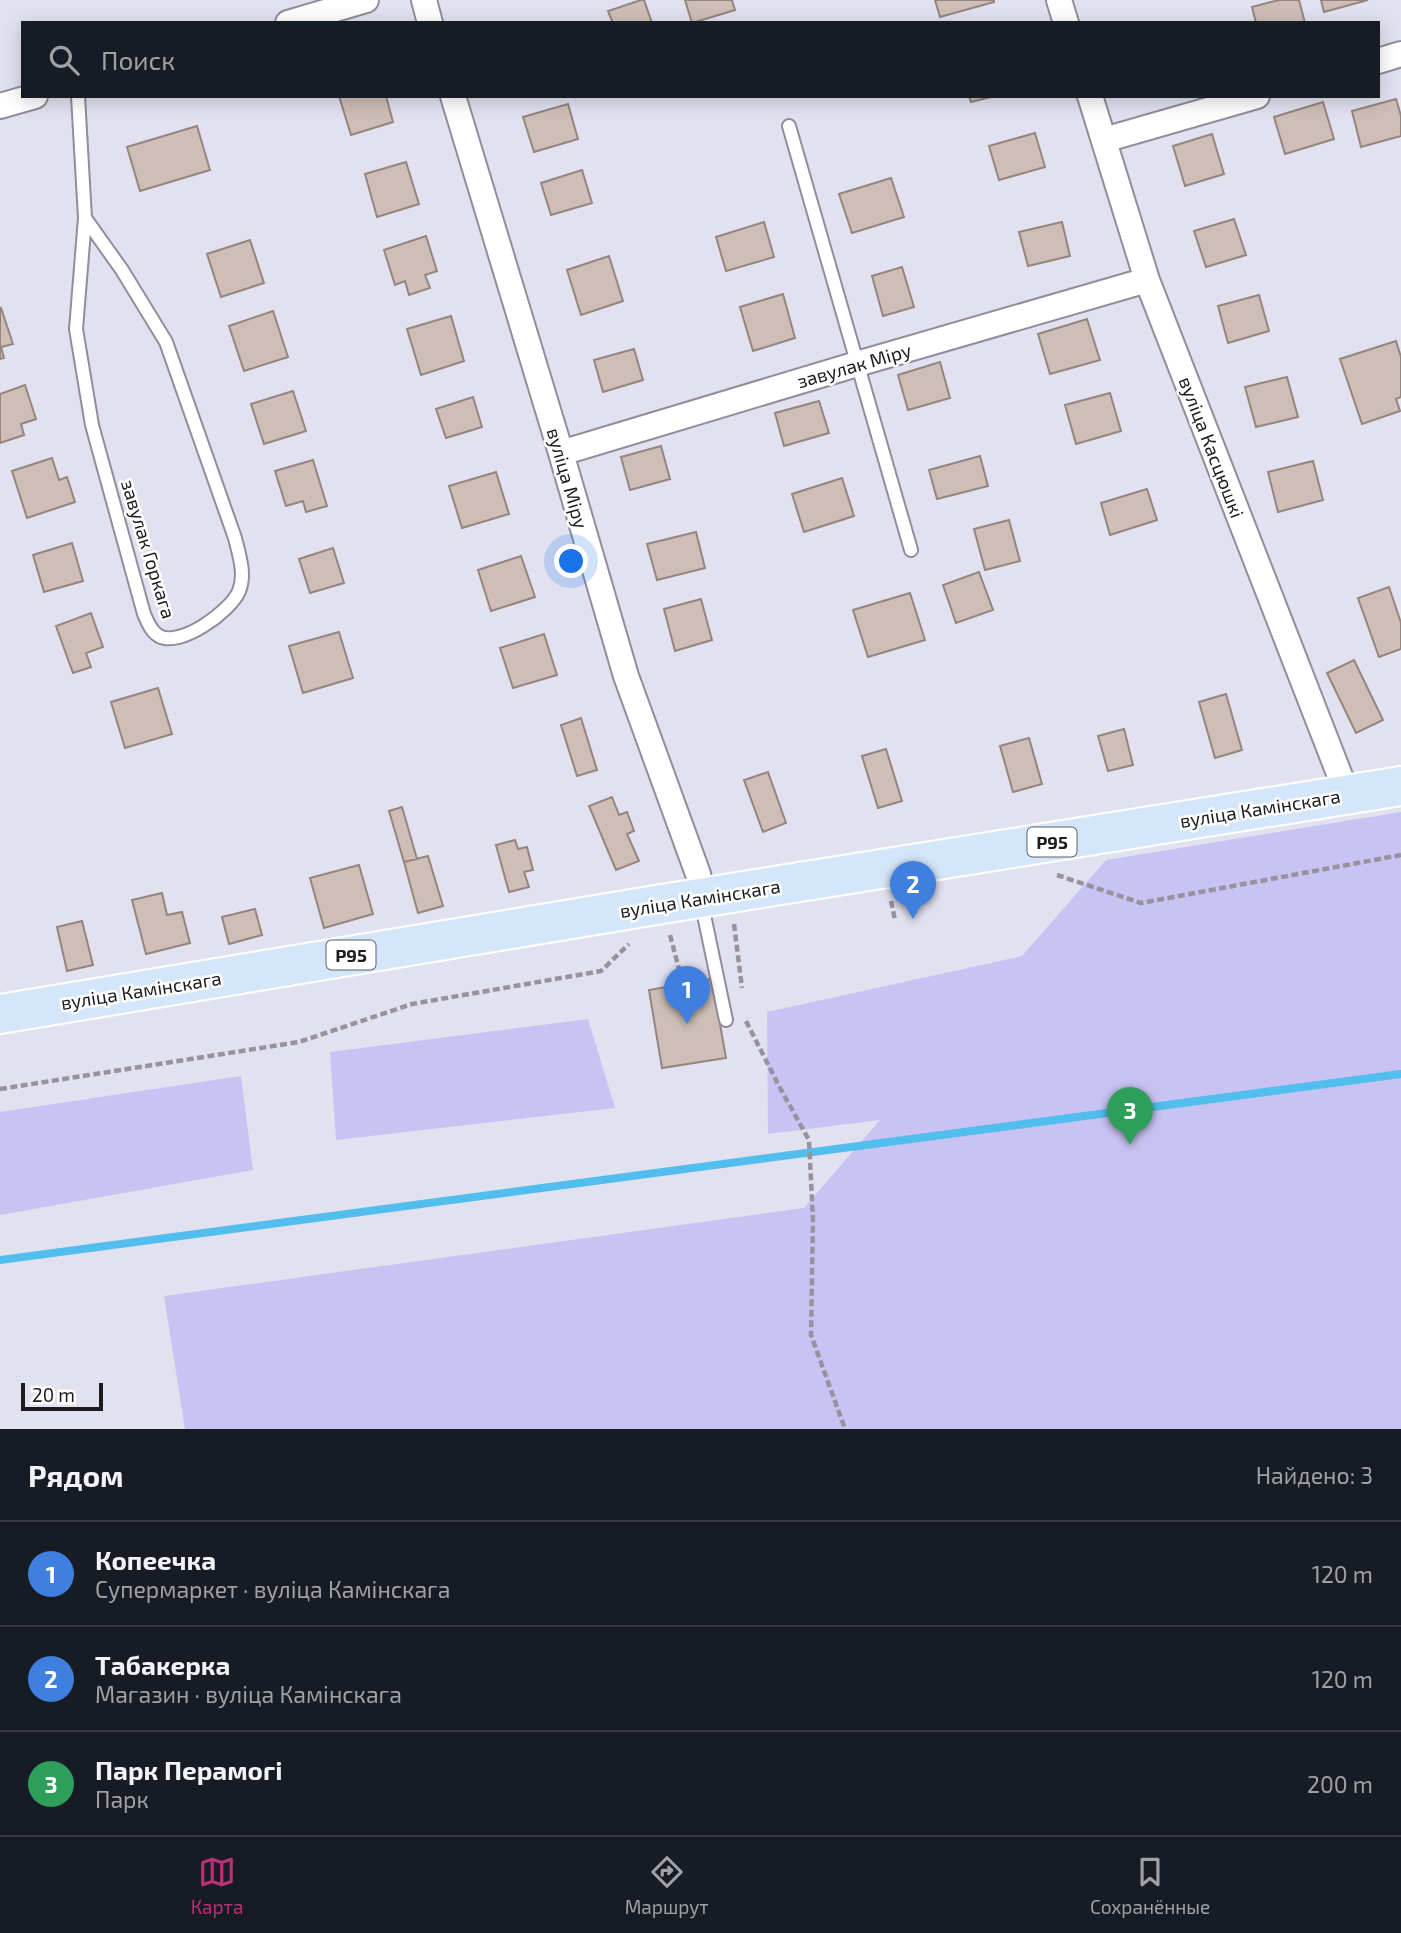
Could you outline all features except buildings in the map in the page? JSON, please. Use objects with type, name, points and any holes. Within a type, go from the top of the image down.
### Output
[{"type":"main road","name":"вуліца Камінскага","points":[[0,1014],[703,897],[1401,786]]},
{"type":"street","points":[[295,21],[366,0]]},
{"type":"street","points":[[424,0],[429,21]]},
{"type":"street","points":[[1059,0],[1065,21]]},
{"type":"street","points":[[1380,60],[1401,54]]},
{"type":"street","points":[[0,106],[28,98]]},
{"type":"street","name":"вуліца Міру","points":[[454,98],[626,676],[698,874],[703,897]]},
{"type":"street","name":"вуліца Касцюшкі","points":[[1091,98],[1147,280],[1347,794]]},
{"type":"street","points":[[1104,140],[1250,98]]},
{"type":"street","name":"завулак Міру","points":[[561,453],[1147,280]]},
{"type":"lane","name":"завулак Горкага","points":[[78,98],[85,218],[76,329],[92,425],[144,614],[151,630],[162,638],[176,638],[195,632],[226,610],[239,592],[242,571],[235,538],[166,342],[122,270],[85,218]]},
{"type":"lane","points":[[789,127],[911,550]]},
{"type":"lane","points":[[703,897],[704,915],[726,1020]]},
{"type":"path","points":[[1052,873],[1141,903],[1401,855]]},
{"type":"path","points":[[881,903],[891,901]]},
{"type":"path","points":[[734,922],[743,996]]},
{"type":"path","points":[[668,924],[683,984]]},
{"type":"path","points":[[0,1089],[299,1042],[412,1004],[601,971],[634,939]]},
{"type":"path","points":[[744,1009],[746,1021],[809,1140],[813,1220],[811,1335],[845,1429]]},
{"type":"shaded area","points":[[1401,812],[1401,1429],[185,1429],[164,1296],[804,1208],[880,1120],[768,1134],[767,1012],[1022,956],[1106,860]]},
{"type":"shaded area","points":[[588,1019],[615,1108],[336,1140],[330,1052]]},
{"type":"shaded area","points":[[241,1076],[253,1170],[0,1215],[0,1112]]},
{"type":"waterway","points":[[0,1260],[1401,1074]]},
{"type":"place","name":"Табакерка","points":[[913,919]]},
{"type":"place","name":"Копеечка","points":[[687,1024]]},
{"type":"place","name":"Парк Перамогі","points":[[1130,1145]]}]
